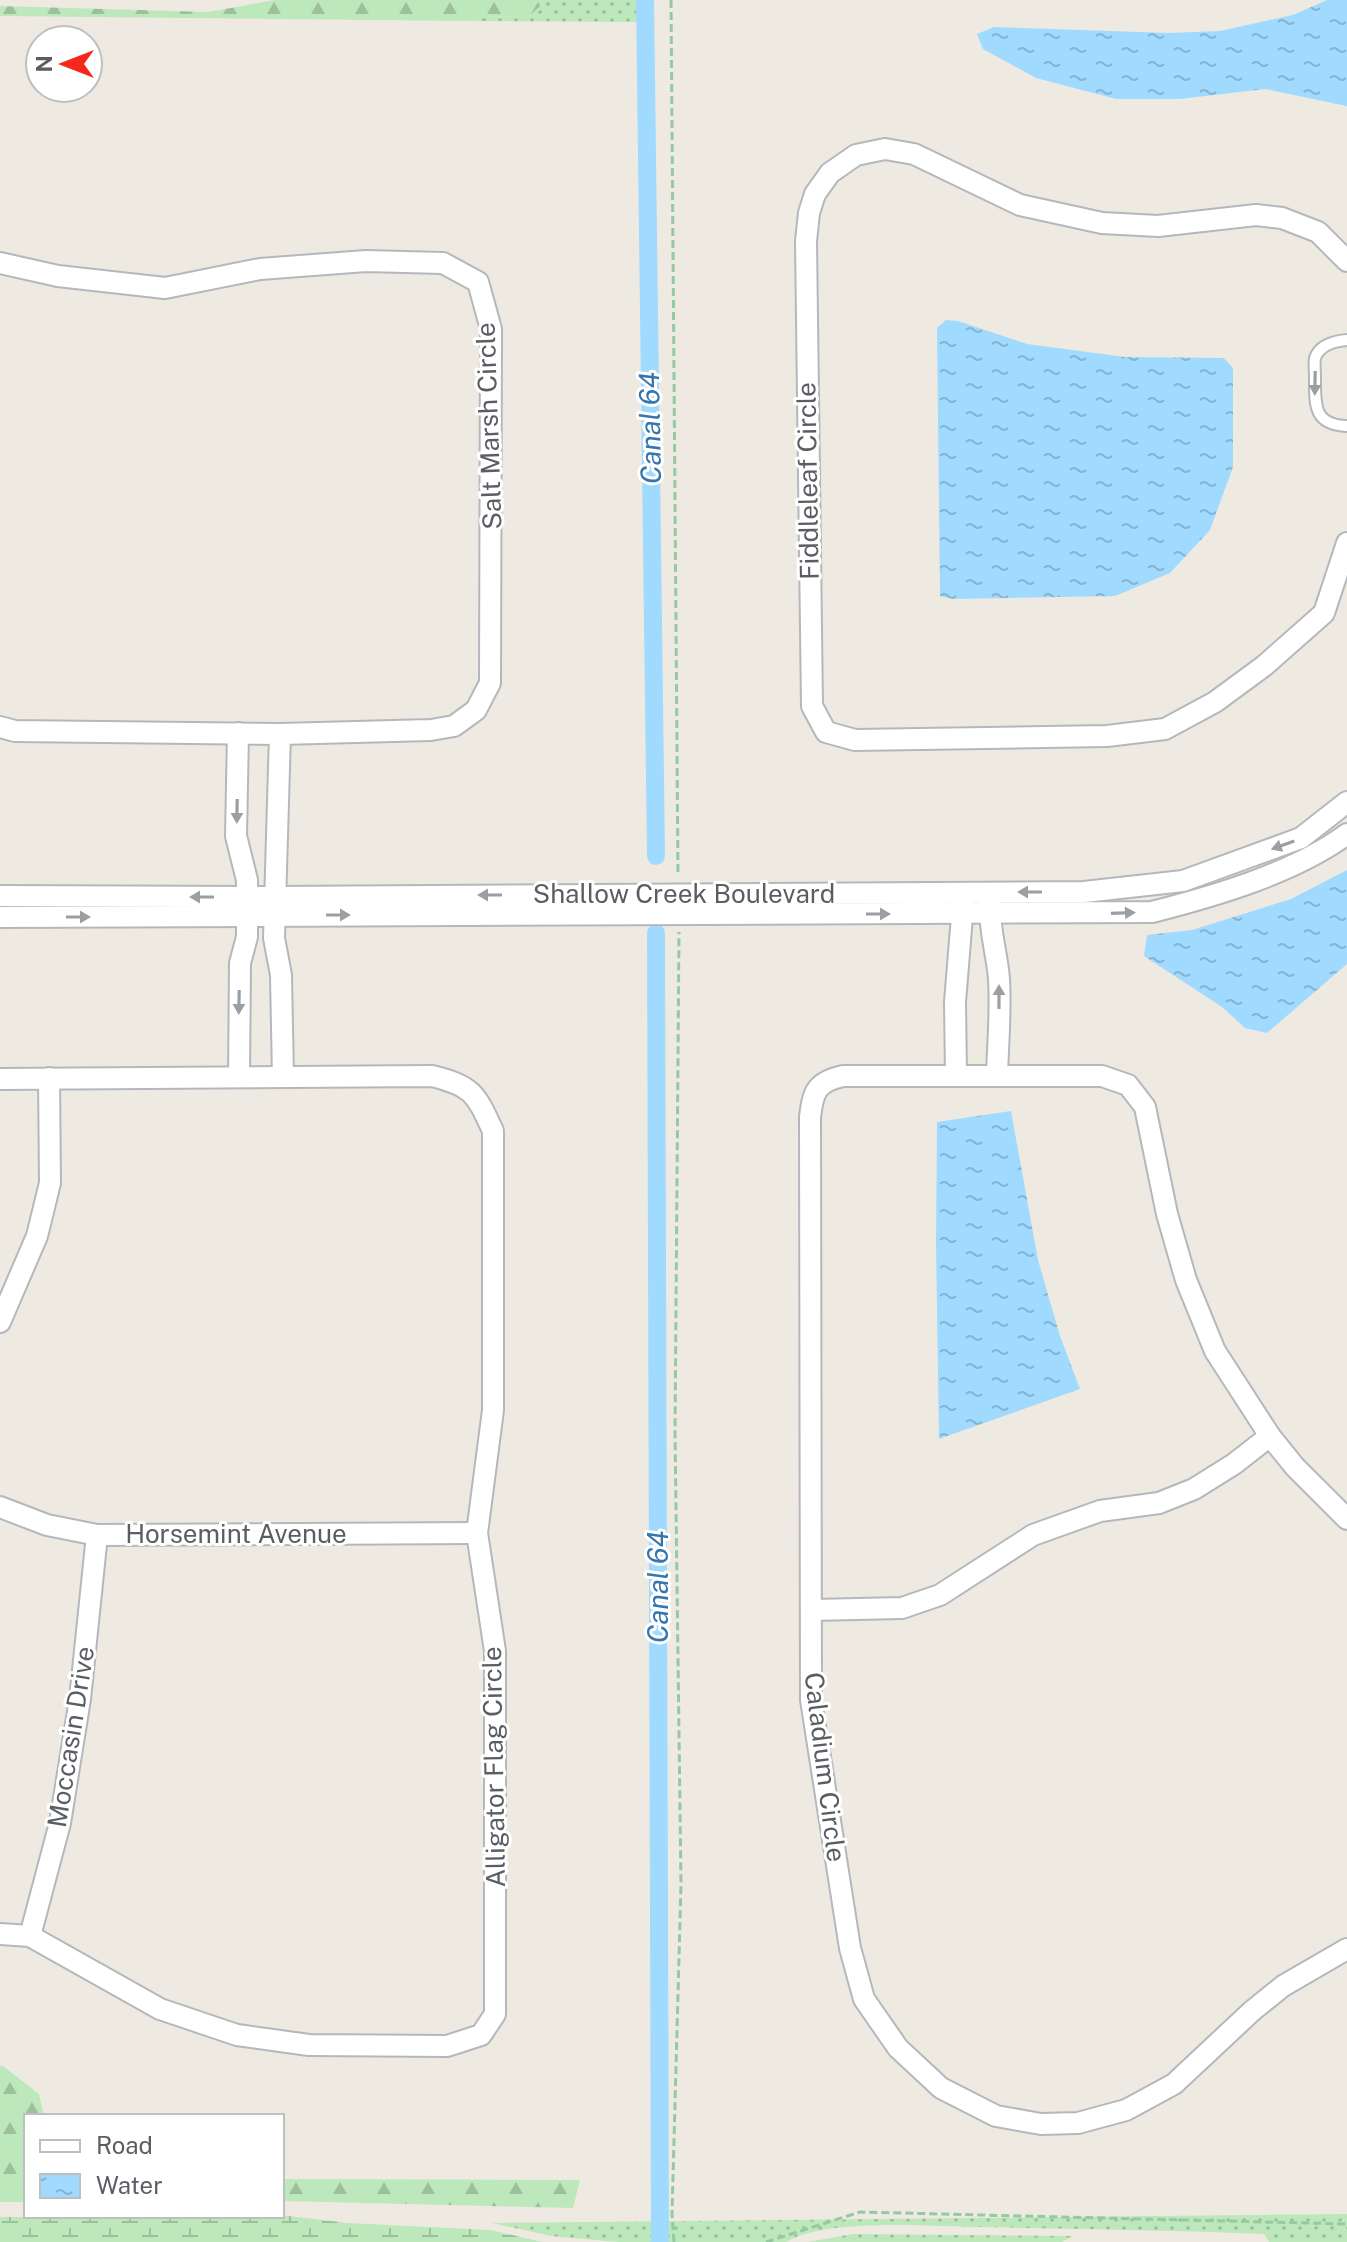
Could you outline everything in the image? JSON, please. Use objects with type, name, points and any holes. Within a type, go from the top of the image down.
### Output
[{"type":"street","name":"Fiddleleaf Circle","points":[[1347,261],[1318,232],[1282,218],[1256,215],[1158,226],[1102,223],[1020,205],[914,154],[899,151],[885,149],[856,155],[830,173],[815,194],[806,241],[812,706],[826,732],[855,740],[1107,736],[1165,729],[1215,702],[1264,666],[1324,613],[1347,543]]},
{"type":"street","name":"Salt Marsh Circle","points":[[0,263],[58,276],[165,288],[260,269],[366,261],[443,263],[478,282],[491,329],[490,683],[476,710],[454,726],[431,730],[280,734],[15,731],[0,727]]},
{"type":"street","points":[[238,733],[236,836],[247,880],[247,937],[240,963],[239,1077]]},
{"type":"street","points":[[280,734],[274,938],[281,975],[283,1077]]},
{"type":"street","name":"Shallow Creek Boulevard","points":[[0,896],[274,906],[678,904],[963,892],[1084,892],[1183,881],[1301,838],[1347,802]]},
{"type":"street","name":"Shallow Creek Boulevard","points":[[678,904],[963,914],[1152,912],[1228,892],[1330,847],[1347,834]]},
{"type":"street","points":[[956,1075],[955,1002],[963,892]]},
{"type":"street","points":[[990,892],[999,985],[997,1075]]},
{"type":"street","name":"Shallow Creek Boulevard","points":[[0,917],[247,906]]},
{"type":"street","name":"Alligator Flag Circle","points":[[0,1079],[432,1076],[457,1082],[478,1097],[493,1131],[493,1410],[477,1533],[495,1666],[495,2014],[481,2035],[447,2046],[309,2045],[237,2035],[160,2009],[30,1936],[0,1934]]},
{"type":"street","name":"Caladium Circle","points":[[1347,1519],[1295,1467],[1270,1436],[1215,1351],[1186,1280],[1167,1214],[1145,1107],[1128,1085],[1102,1076],[843,1076],[827,1080],[813,1094],[810,1117],[811,1700],[850,1948],[864,1999],[898,2048],[941,2088],[996,2116],[1041,2124],[1078,2123],[1126,2110],[1174,2084],[1283,1986],[1347,1949]]},
{"type":"street","points":[[0,1322],[37,1236],[50,1183],[49,1078]]},
{"type":"street","points":[[812,1610],[902,1608],[940,1595],[1033,1535],[1100,1511],[1159,1503],[1194,1489],[1270,1436]]},
{"type":"street","name":"Horsemint Avenue","points":[[0,1507],[47,1525],[97,1535],[477,1533]]},
{"type":"street","name":"Moccasin Drive","points":[[30,1936],[62,1807],[80,1699],[97,1535]]},
{"type":"lane","points":[[1347,340],[1333,341],[1315,358],[1315,405],[1322,418],[1336,426],[1347,426]]},
{"type":"path","points":[[671,0],[678,904],[675,1433],[681,1884],[672,2214],[674,2242]]},
{"type":"path","points":[[766,2242],[860,2212],[1347,2224]]},
{"type":"green space","points":[[275,0],[547,0],[528,17],[479,16],[471,21],[0,16],[0,6],[208,12]]},
{"type":"green space","points":[[547,0],[638,0],[638,22],[471,21],[479,16],[528,17]]},
{"type":"green space","points":[[0,2066],[3,2066],[39,2094],[44,2114],[24,2114],[24,2202],[0,2202]]},
{"type":"green space","points":[[284,2179],[580,2180],[573,2208],[284,2201]]},
{"type":"green space","points":[[1347,2214],[1347,2242],[1269,2242],[1264,2234],[882,2225],[827,2229],[786,2242],[618,2242],[551,2236],[492,2223]]},
{"type":"green space","points":[[284,2216],[348,2223],[491,2230],[542,2242],[0,2242],[0,2217]]},
{"type":"green space","points":[[853,2234],[1073,2236],[1062,2242],[808,2242]]},
{"type":"water","points":[[1327,0],[1347,0],[1347,106],[1265,89],[1180,99],[1116,99],[1036,78],[983,49],[977,34],[994,27],[1168,33],[1220,31],[1293,15]]},
{"type":"water","points":[[946,320],[958,321],[1027,344],[1125,357],[1224,358],[1233,368],[1233,467],[1210,530],[1170,573],[1115,596],[953,599],[940,596],[937,328]]},
{"type":"water","points":[[1347,870],[1347,964],[1267,1033],[1245,1028],[1222,1007],[1144,956],[1147,935],[1192,930],[1291,899]]},
{"type":"water","points":[[1011,1111],[1038,1260],[1060,1336],[1080,1389],[939,1439],[937,1122]]},
{"type":"waterway","name":"Canal 64","points":[[645,0],[656,856]]},
{"type":"waterway","name":"Canal 64","points":[[656,933],[660,2242]]}]
